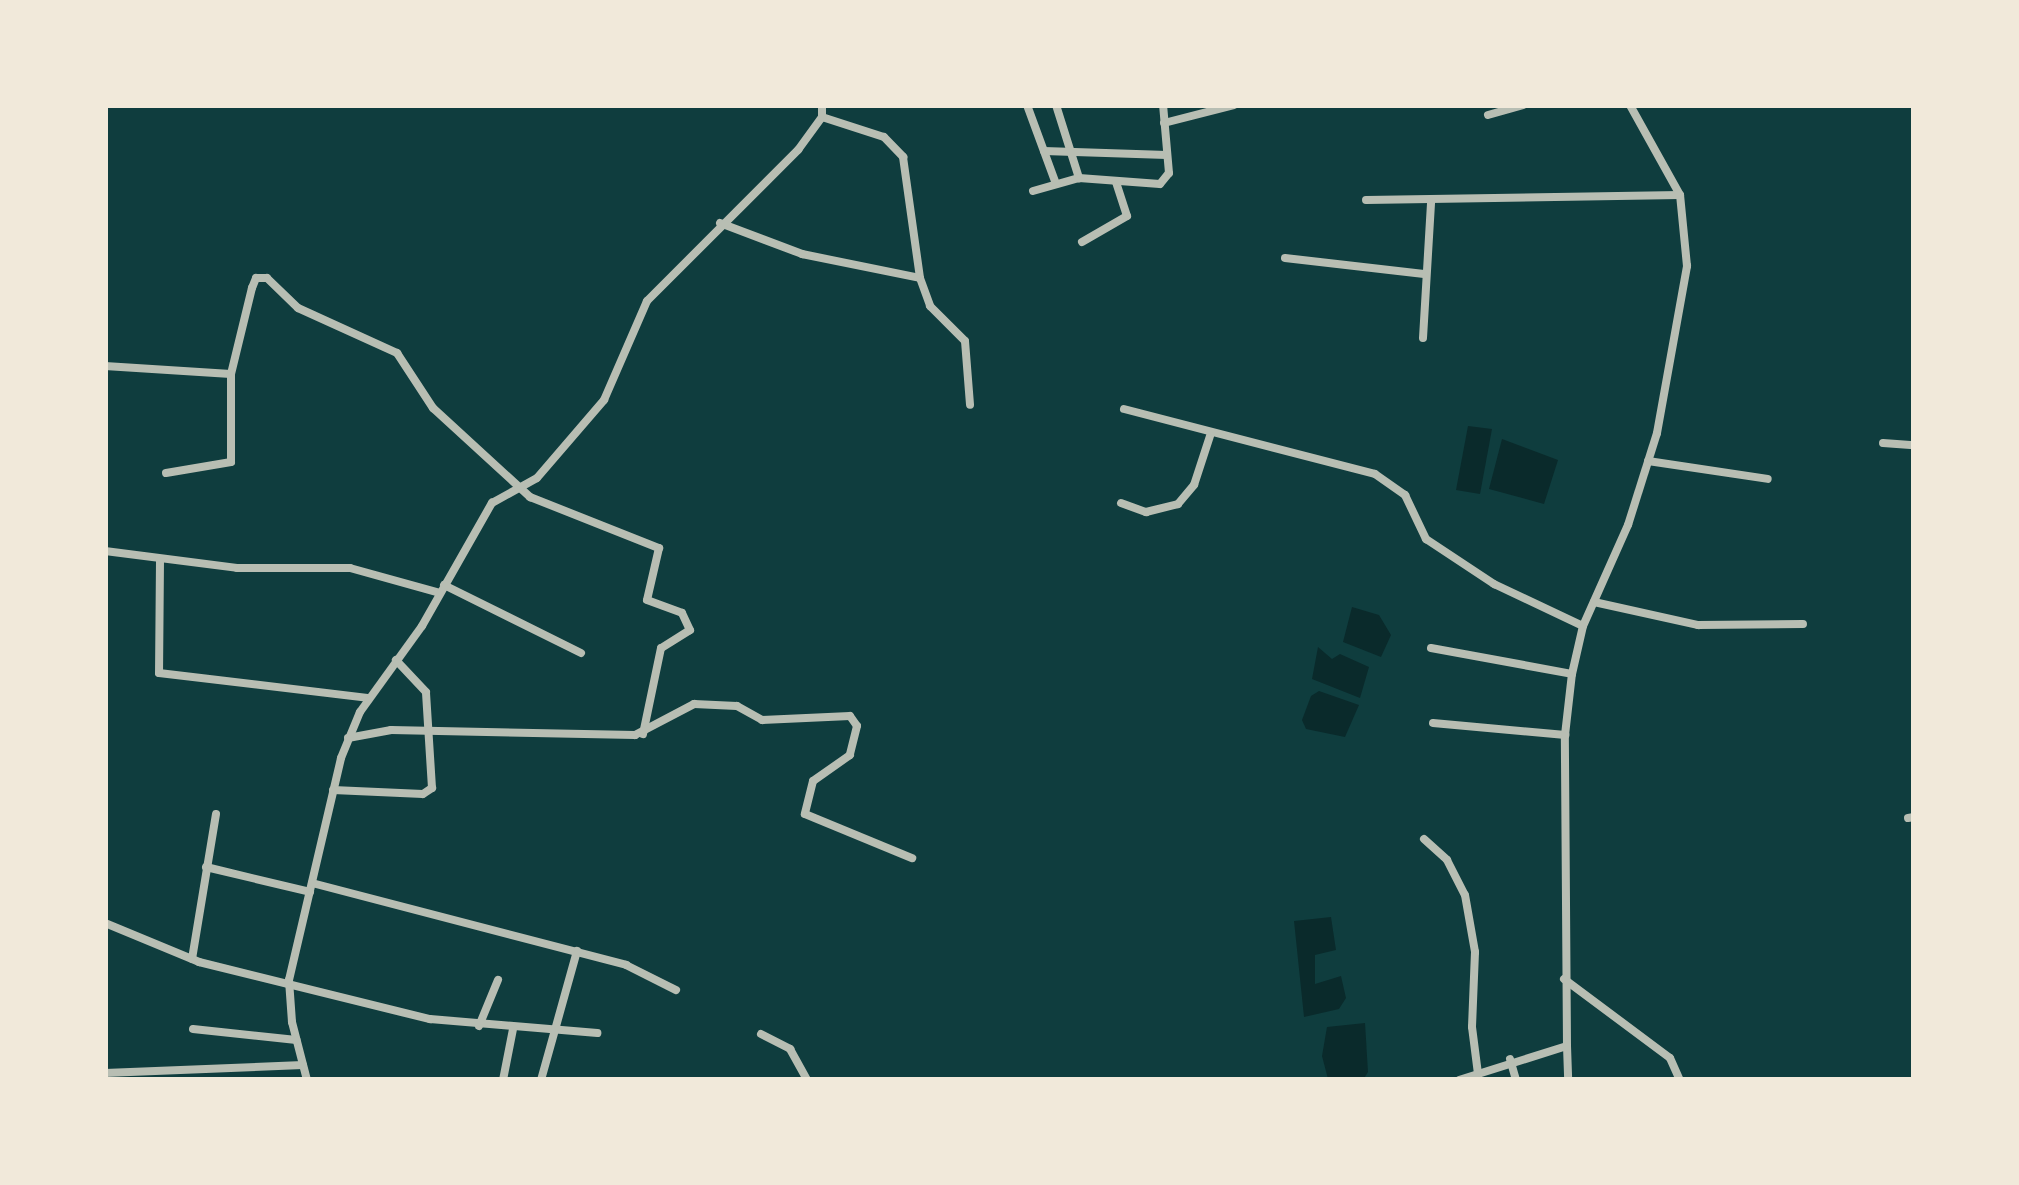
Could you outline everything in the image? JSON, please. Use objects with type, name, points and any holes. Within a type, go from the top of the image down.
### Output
[{"type":"street","points":[[307,1080],[296,1040],[289,980],[333,790],[348,738],[368,698],[442,589],[492,503],[546,469],[604,400],[647,302],[720,223],[798,150],[822,117],[822,105]]},
{"type":"street","points":[[1027,105],[1055,181]]},
{"type":"street","points":[[1056,105],[1078,178]]},
{"type":"street","points":[[1033,190],[1055,181],[1078,178],[1160,184],[1169,173],[1163,105]]},
{"type":"street","points":[[1164,123],[1234,105]]},
{"type":"street","points":[[1488,115],[1524,105]]},
{"type":"street","points":[[1568,1080],[1564,980],[1571,836],[1565,734],[1572,674],[1583,626],[1648,461],[1687,266],[1680,195],[1630,105]]},
{"type":"street","points":[[822,117],[884,138],[903,157],[920,278],[930,306],[966,341],[970,405]]},
{"type":"street","points":[[1044,150],[1069,148],[1166,155]]},
{"type":"street","points":[[1082,242],[1127,216],[1116,182]]},
{"type":"street","points":[[1366,200],[1431,202],[1680,195]]},
{"type":"street","points":[[1423,338],[1431,202]]},
{"type":"street","points":[[720,223],[802,254],[920,278]]},
{"type":"street","points":[[1286,258],[1424,274]]},
{"type":"street","points":[[166,473],[230,462],[231,374],[252,288],[256,278],[267,278],[298,308],[397,353],[433,408],[520,486],[554,510],[659,548],[647,600],[682,613],[690,630],[661,648],[643,734]]},
{"type":"street","points":[[105,366],[231,374]]},
{"type":"street","points":[[1124,409],[1210,436],[1375,474],[1405,495],[1426,539],[1494,584],[1583,626]]},
{"type":"street","points":[[1121,503],[1146,512],[1178,504],[1194,485],[1210,436]]},
{"type":"street","points":[[1884,443],[1914,444]]},
{"type":"street","points":[[1648,461],[1768,479]]},
{"type":"street","points":[[105,550],[160,561],[350,568],[442,589],[581,653]]},
{"type":"street","points":[[160,561],[159,673],[368,698]]},
{"type":"street","points":[[1594,602],[1698,625],[1803,624]]},
{"type":"street","points":[[1430,648],[1572,674]]},
{"type":"street","points":[[333,790],[428,793],[432,732],[426,692],[396,660]]},
{"type":"street","points":[[348,738],[378,731],[643,734],[694,704],[737,706],[762,720],[850,716],[857,726],[850,755],[813,782],[805,814],[912,858]]},
{"type":"street","points":[[1432,723],[1565,734]]},
{"type":"street","points":[[192,959],[216,814]]},
{"type":"street","points":[[1424,838],[1447,860],[1465,895],[1475,952],[1472,1027],[1478,1074]]},
{"type":"street","points":[[206,867],[311,887],[577,951],[650,973],[676,990]]},
{"type":"street","points":[[105,923],[192,959],[479,1026],[597,1033]]},
{"type":"street","points":[[541,1080],[577,951]]},
{"type":"street","points":[[479,1026],[498,980]]},
{"type":"street","points":[[1564,980],[1670,1058],[1680,1080]]},
{"type":"street","points":[[193,1029],[296,1040]]},
{"type":"street","points":[[503,1080],[513,1029]]},
{"type":"street","points":[[760,1034],[790,1049],[807,1080]]},
{"type":"street","points":[[1459,1080],[1510,1060],[1567,1046]]},
{"type":"street","points":[[1510,1060],[1516,1080]]},
{"type":"street","points":[[105,1073],[133,1076],[303,1066]]},
{"type":"water","points":[[1468,426],[1492,429],[1480,494],[1456,490]]},
{"type":"water","points":[[1502,439],[1558,460],[1544,504],[1489,489]]},
{"type":"water","points":[[1352,607],[1379,615],[1391,635],[1381,657],[1343,642]]},
{"type":"water","points":[[1318,647],[1332,659],[1340,654],[1369,667],[1360,698],[1312,679]]},
{"type":"water","points":[[1319,691],[1359,705],[1345,737],[1306,729],[1302,720],[1311,696]]},
{"type":"water","points":[[1331,917],[1336,950],[1315,955],[1315,984],[1341,976],[1346,998],[1339,1009],[1304,1017],[1294,921]]},
{"type":"water","points":[[1365,1023],[1368,1072],[1363,1080],[1328,1079],[1322,1056],[1327,1027]]}]
